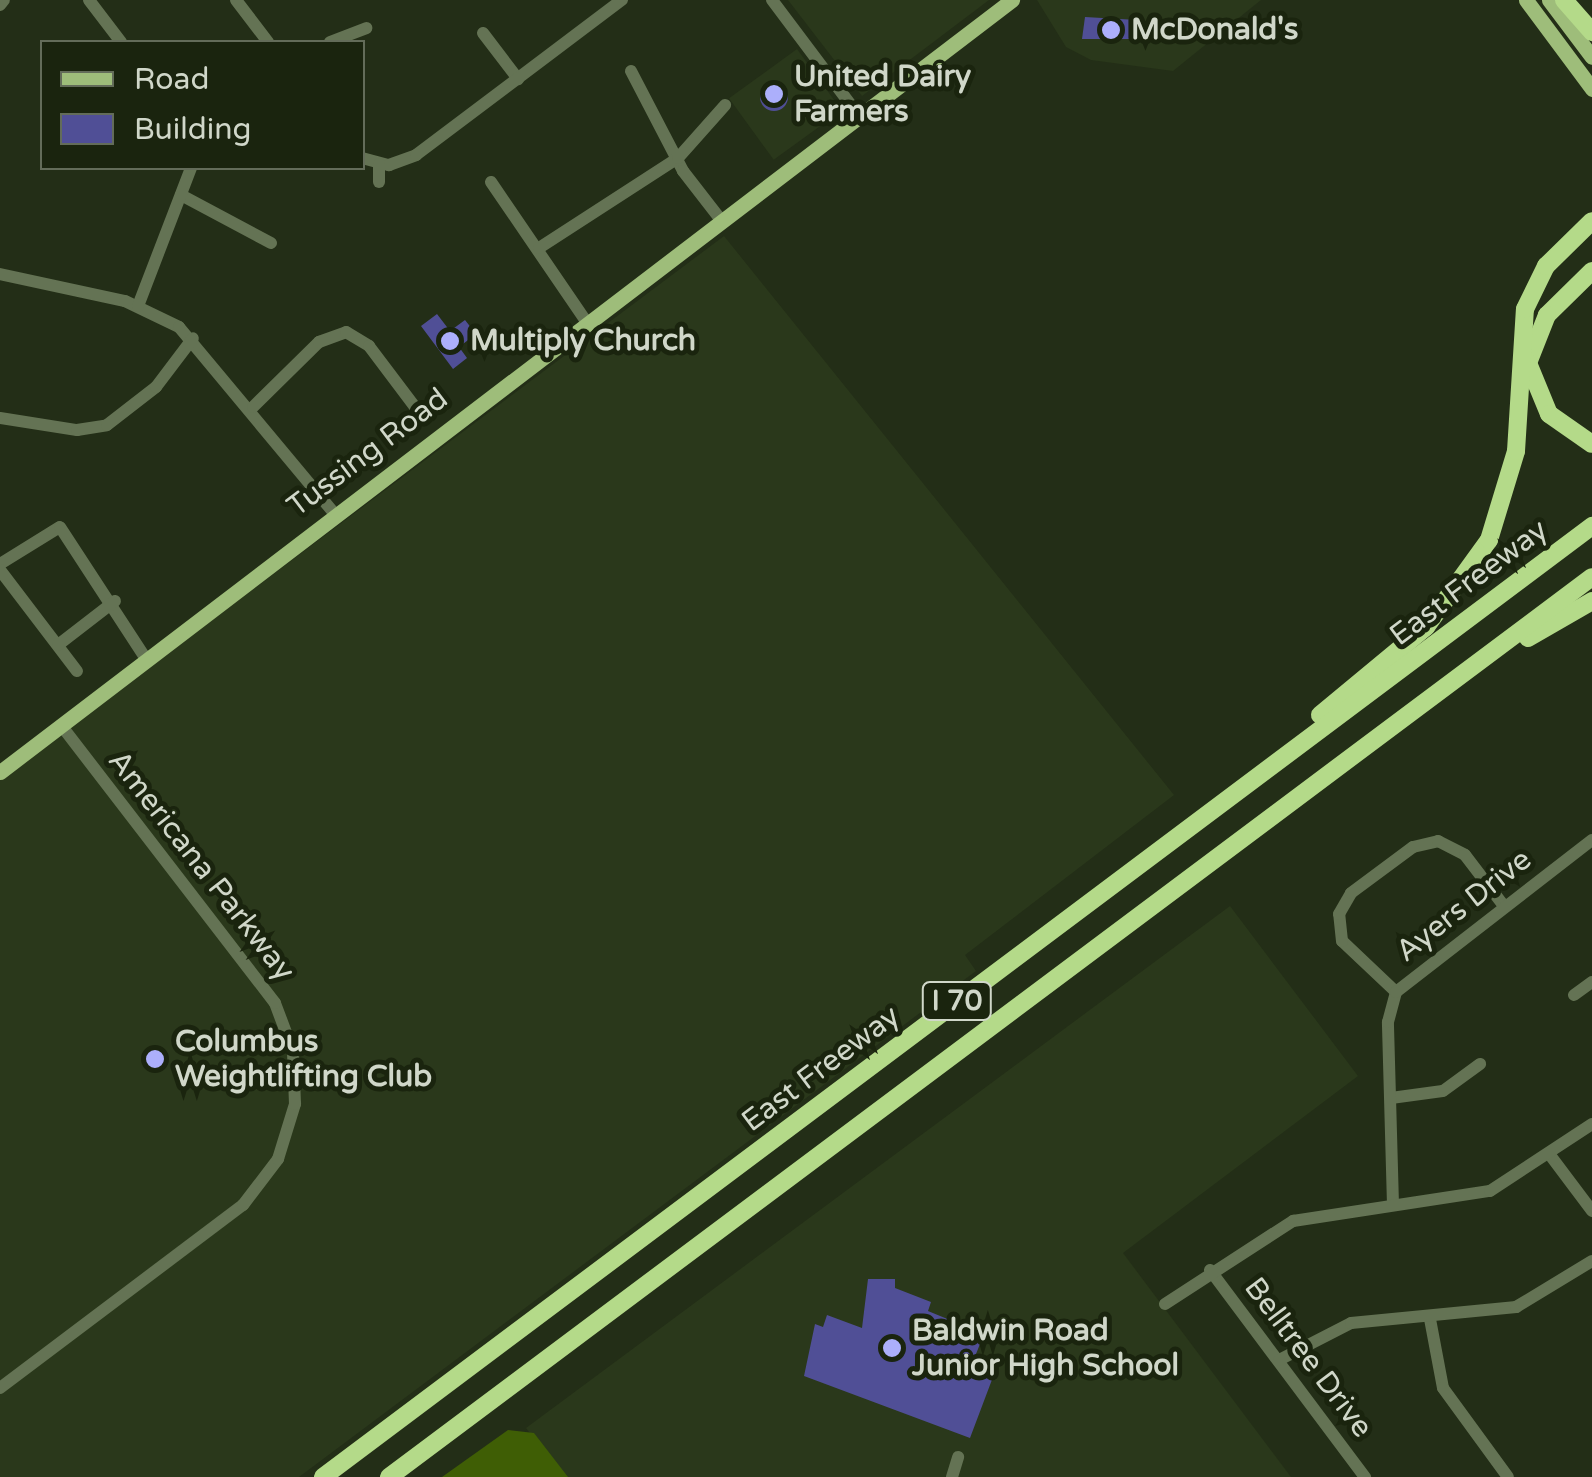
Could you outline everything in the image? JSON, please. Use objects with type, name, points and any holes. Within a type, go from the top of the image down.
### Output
[{"type":"highway","points":[[1564,0],[1592,32]]},
{"type":"highway","points":[[1068,917],[1398,653],[1452,598],[1510,481],[1524,309],[1546,266],[1592,222]]},
{"type":"highway","points":[[1592,271],[1548,315],[1528,363],[1549,414],[1592,444]]},
{"type":"highway","name":"East Freeway","points":[[322,1477],[1592,526]]},
{"type":"highway","name":"I 70","points":[[389,1477],[1592,578]]},
{"type":"highway","points":[[1466,672],[1592,601]]},
{"type":"main road","name":"Tussing Road","points":[[3,764],[61,725],[585,320],[1012,0]]},
{"type":"main road","points":[[1526,0],[1592,89]]},
{"type":"main road","points":[[1549,0],[1592,57]]},
{"type":"street","points":[[89,0],[119,40]]},
{"type":"street","points":[[236,0],[266,40]]},
{"type":"street","points":[[365,159],[379,164],[416,155],[622,0]]},
{"type":"street","points":[[772,0],[859,116]]},
{"type":"street","points":[[335,40],[366,28]]},
{"type":"street","points":[[483,33],[518,79]]},
{"type":"street","points":[[631,71],[678,158],[721,220]]},
{"type":"street","points":[[539,248],[678,158],[725,105]]},
{"type":"street","points":[[378,182],[379,164]]},
{"type":"street","points":[[138,306],[189,170]]},
{"type":"street","points":[[491,182],[585,320]]},
{"type":"street","points":[[181,196],[270,243]]},
{"type":"street","points":[[0,274],[138,306],[193,338],[335,514]]},
{"type":"street","points":[[253,408],[319,342],[346,332],[368,346],[421,415]]},
{"type":"street","points":[[0,418],[77,430],[107,424],[156,387],[193,338]]},
{"type":"street","points":[[77,671],[0,567],[57,525],[115,601],[146,659]]},
{"type":"street","points":[[58,646],[115,601]]},
{"type":"street","name":"Americana Parkway","points":[[0,1388],[243,1204],[278,1159],[295,1104],[293,1051],[276,1003],[61,725]]},
{"type":"street","name":"Ayers Drive","points":[[1394,1205],[1391,1098],[1396,992],[1592,840]]},
{"type":"street","points":[[1396,992],[1342,941],[1339,914],[1351,893],[1413,847],[1438,841],[1465,855],[1504,906]]},
{"type":"street","points":[[1574,995],[1592,982]]},
{"type":"street","points":[[1391,1098],[1443,1091],[1480,1064]]},
{"type":"street","points":[[1165,1304],[1210,1270],[1293,1221],[1490,1191],[1592,1124]]},
{"type":"street","points":[[1550,1155],[1592,1212]]},
{"type":"street","points":[[1279,1360],[1350,1323],[1430,1319],[1516,1307],[1592,1261]]},
{"type":"street","name":"Belltree Drive","points":[[1210,1270],[1365,1477]]},
{"type":"street","points":[[1430,1319],[1444,1388],[1508,1477]]},
{"type":"street","points":[[952,1477],[958,1458]]},
{"type":"shaded area","points":[[788,0],[989,0],[862,96]]},
{"type":"shaded area","points":[[1037,0],[1261,0],[1173,71],[1091,60],[1066,47]]},
{"type":"shaded area","points":[[797,49],[842,110],[774,160],[729,98]]},
{"type":"shaded area","points":[[724,236],[1174,795],[965,955],[976,971],[299,1477],[0,1477],[0,779]]},
{"type":"shaded area","points":[[1230,906],[1358,1076],[1123,1253],[1291,1477],[563,1477],[526,1428]]},
{"type":"green space","points":[[508,1430],[534,1433],[568,1477],[442,1477]]},
{"type":"building","name":"McDonald's","points":[[1085,17],[1137,20],[1137,39],[1082,39]]},
{"type":"building","name":"United Dairy Farmers","points":[[774,83],[784,87],[788,97],[784,107],[774,111],[764,107],[760,97],[764,87]]},
{"type":"building","name":"Multiply Church","points":[[437,314],[450,331],[465,320],[476,334],[459,347],[467,358],[453,369],[421,326]]},
{"type":"building","name":"Baldwin Road Junior High School","points":[[868,1279],[895,1279],[895,1288],[931,1302],[928,1311],[984,1334],[970,1369],[993,1377],[970,1438],[804,1376],[815,1324],[823,1327],[827,1315],[862,1328]]},
{"type":"place","name":"McDonald's","points":[[1111,30]]},
{"type":"place","name":"United Dairy Farmers","points":[[774,94]]},
{"type":"place","name":"Multiply Church","points":[[450,341]]},
{"type":"place","name":"Columbus Weightlifting Club","points":[[155,1059]]},
{"type":"place","name":"Baldwin Road Junior High School","points":[[892,1348]]}]
